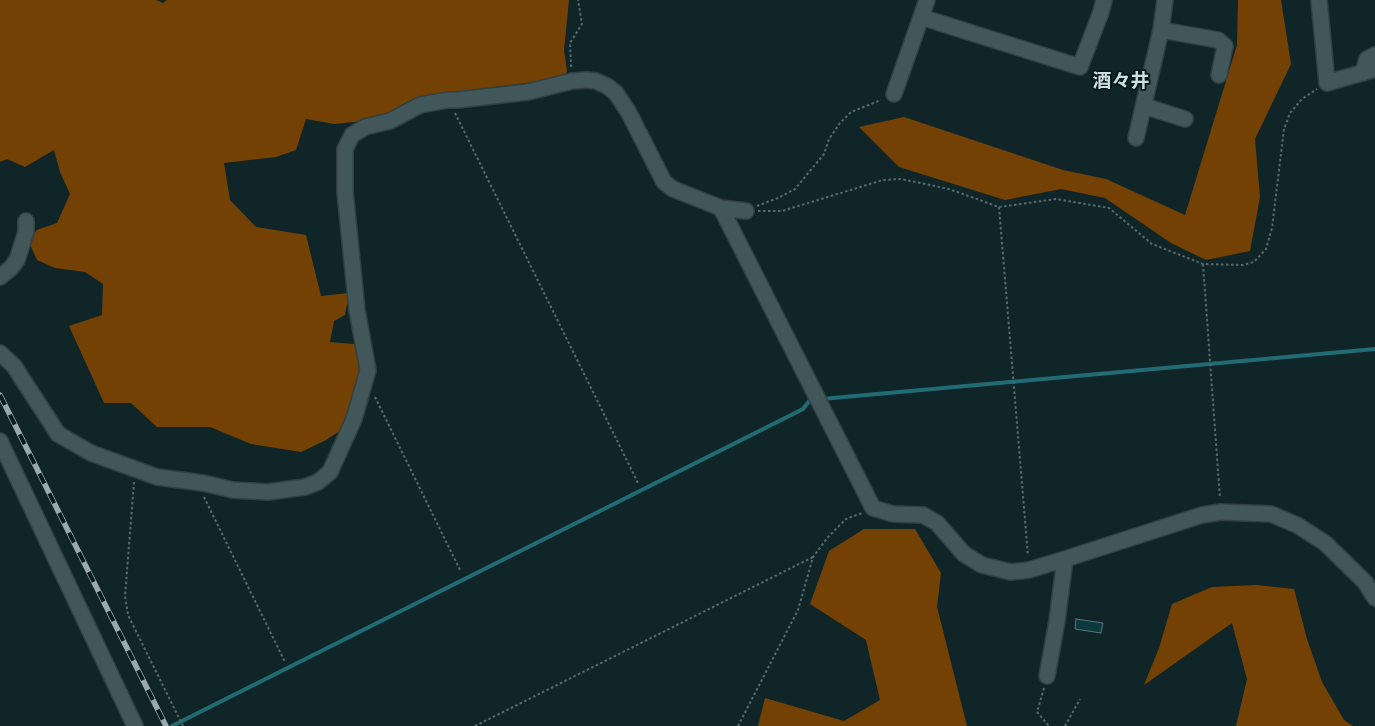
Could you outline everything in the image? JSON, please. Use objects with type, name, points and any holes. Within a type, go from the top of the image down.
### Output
[{"type":"street","points":[[894,94],[927,0]]},
{"type":"street","points":[[921,17],[1080,67],[1104,0]]},
{"type":"street","points":[[1136,138],[1161,30],[1165,0]]},
{"type":"street","points":[[1319,0],[1327,83],[1369,71],[1367,59],[1375,56]]},
{"type":"street","points":[[1161,30],[1218,40],[1224,46],[1219,75]]},
{"type":"street","points":[[0,353],[14,366],[58,434],[91,453],[157,477],[196,482],[233,490],[268,492],[305,487],[318,482],[330,472],[354,419],[368,370],[357,310],[345,192],[345,149],[352,135],[366,127],[390,121],[420,105],[448,100],[528,92],[587,80],[607,86],[616,93],[629,113],[664,182],[673,189],[721,208],[746,210]]},
{"type":"street","points":[[1144,106],[1185,118]]},
{"type":"street","points":[[721,208],[873,508],[893,514],[923,515],[937,523],[964,554],[982,565],[1011,572],[1029,570],[1194,517],[1221,512],[1271,514],[1297,525],[1325,543],[1365,582],[1375,598]]},
{"type":"street","points":[[0,277],[11,268],[16,260],[26,232],[26,221]]},
{"type":"street","points":[[0,442],[135,726]]},
{"type":"street","points":[[1047,676],[1057,621],[1065,559]]},
{"type":"path","points":[[572,82],[570,43],[582,24],[578,0]]},
{"type":"path","points":[[746,210],[782,210],[883,180],[901,179],[949,188],[999,207],[1056,199],[1110,208],[1152,244],[1203,264],[1243,265],[1254,262],[1266,249],[1272,228],[1284,129],[1290,113],[1302,98],[1327,83]]},
{"type":"path","points":[[746,210],[778,198],[794,189],[824,154],[829,139],[840,122],[851,112],[894,94]]},
{"type":"path","points":[[448,100],[639,485]]},
{"type":"path","points":[[999,207],[1029,570]]},
{"type":"path","points":[[1203,264],[1221,512]]},
{"type":"path","points":[[366,379],[461,572]]},
{"type":"path","points":[[135,470],[125,596],[128,614],[183,726]]},
{"type":"path","points":[[196,482],[285,662]]},
{"type":"path","points":[[738,726],[798,610],[813,557],[828,537],[846,519],[873,508]]},
{"type":"path","points":[[475,726],[813,557]]},
{"type":"path","points":[[1047,676],[1037,712],[1049,726]]},
{"type":"path","points":[[1065,726],[1080,700]]},
{"type":"shaded area","points":[[0,0],[156,0],[163,3],[167,0],[569,0],[564,50],[567,71],[564,78],[419,97],[373,120],[334,124],[306,119],[296,150],[276,157],[224,163],[230,200],[256,227],[306,235],[321,296],[349,293],[345,315],[334,321],[330,342],[354,344],[361,362],[360,378],[349,405],[344,428],[326,440],[301,452],[251,444],[210,427],[157,427],[131,403],[104,403],[69,326],[102,315],[103,284],[85,272],[55,268],[37,260],[28,240],[37,230],[57,223],[70,194],[60,172],[54,150],[25,167],[7,159],[0,162]]},
{"type":"shaded area","points":[[1238,0],[1281,0],[1291,64],[1255,139],[1260,197],[1250,251],[1206,260],[1171,243],[1105,198],[1061,189],[1005,200],[899,167],[859,127],[904,117],[1063,170],[1106,179],[1185,215],[1237,45]]},
{"type":"shaded area","points":[[864,529],[915,529],[941,573],[937,607],[967,726],[758,726],[765,698],[844,721],[880,700],[866,640],[810,604],[829,551]]},
{"type":"shaded area","points":[[1256,585],[1294,589],[1307,639],[1322,682],[1344,720],[1353,726],[1236,726],[1247,679],[1232,623],[1144,685],[1159,648],[1172,604],[1212,587]]},
{"type":"building","points":[[1076,619],[1103,623],[1101,633],[1075,629]]},
{"type":"waterway","points":[[822,399],[1375,349]]},
{"type":"waterway","points":[[172,726],[803,409],[810,400],[813,400]]},
{"type":"railway","points":[[0,395],[166,726]]},
{"type":"district","name":"酒々井","points":[[1121,83]]}]
